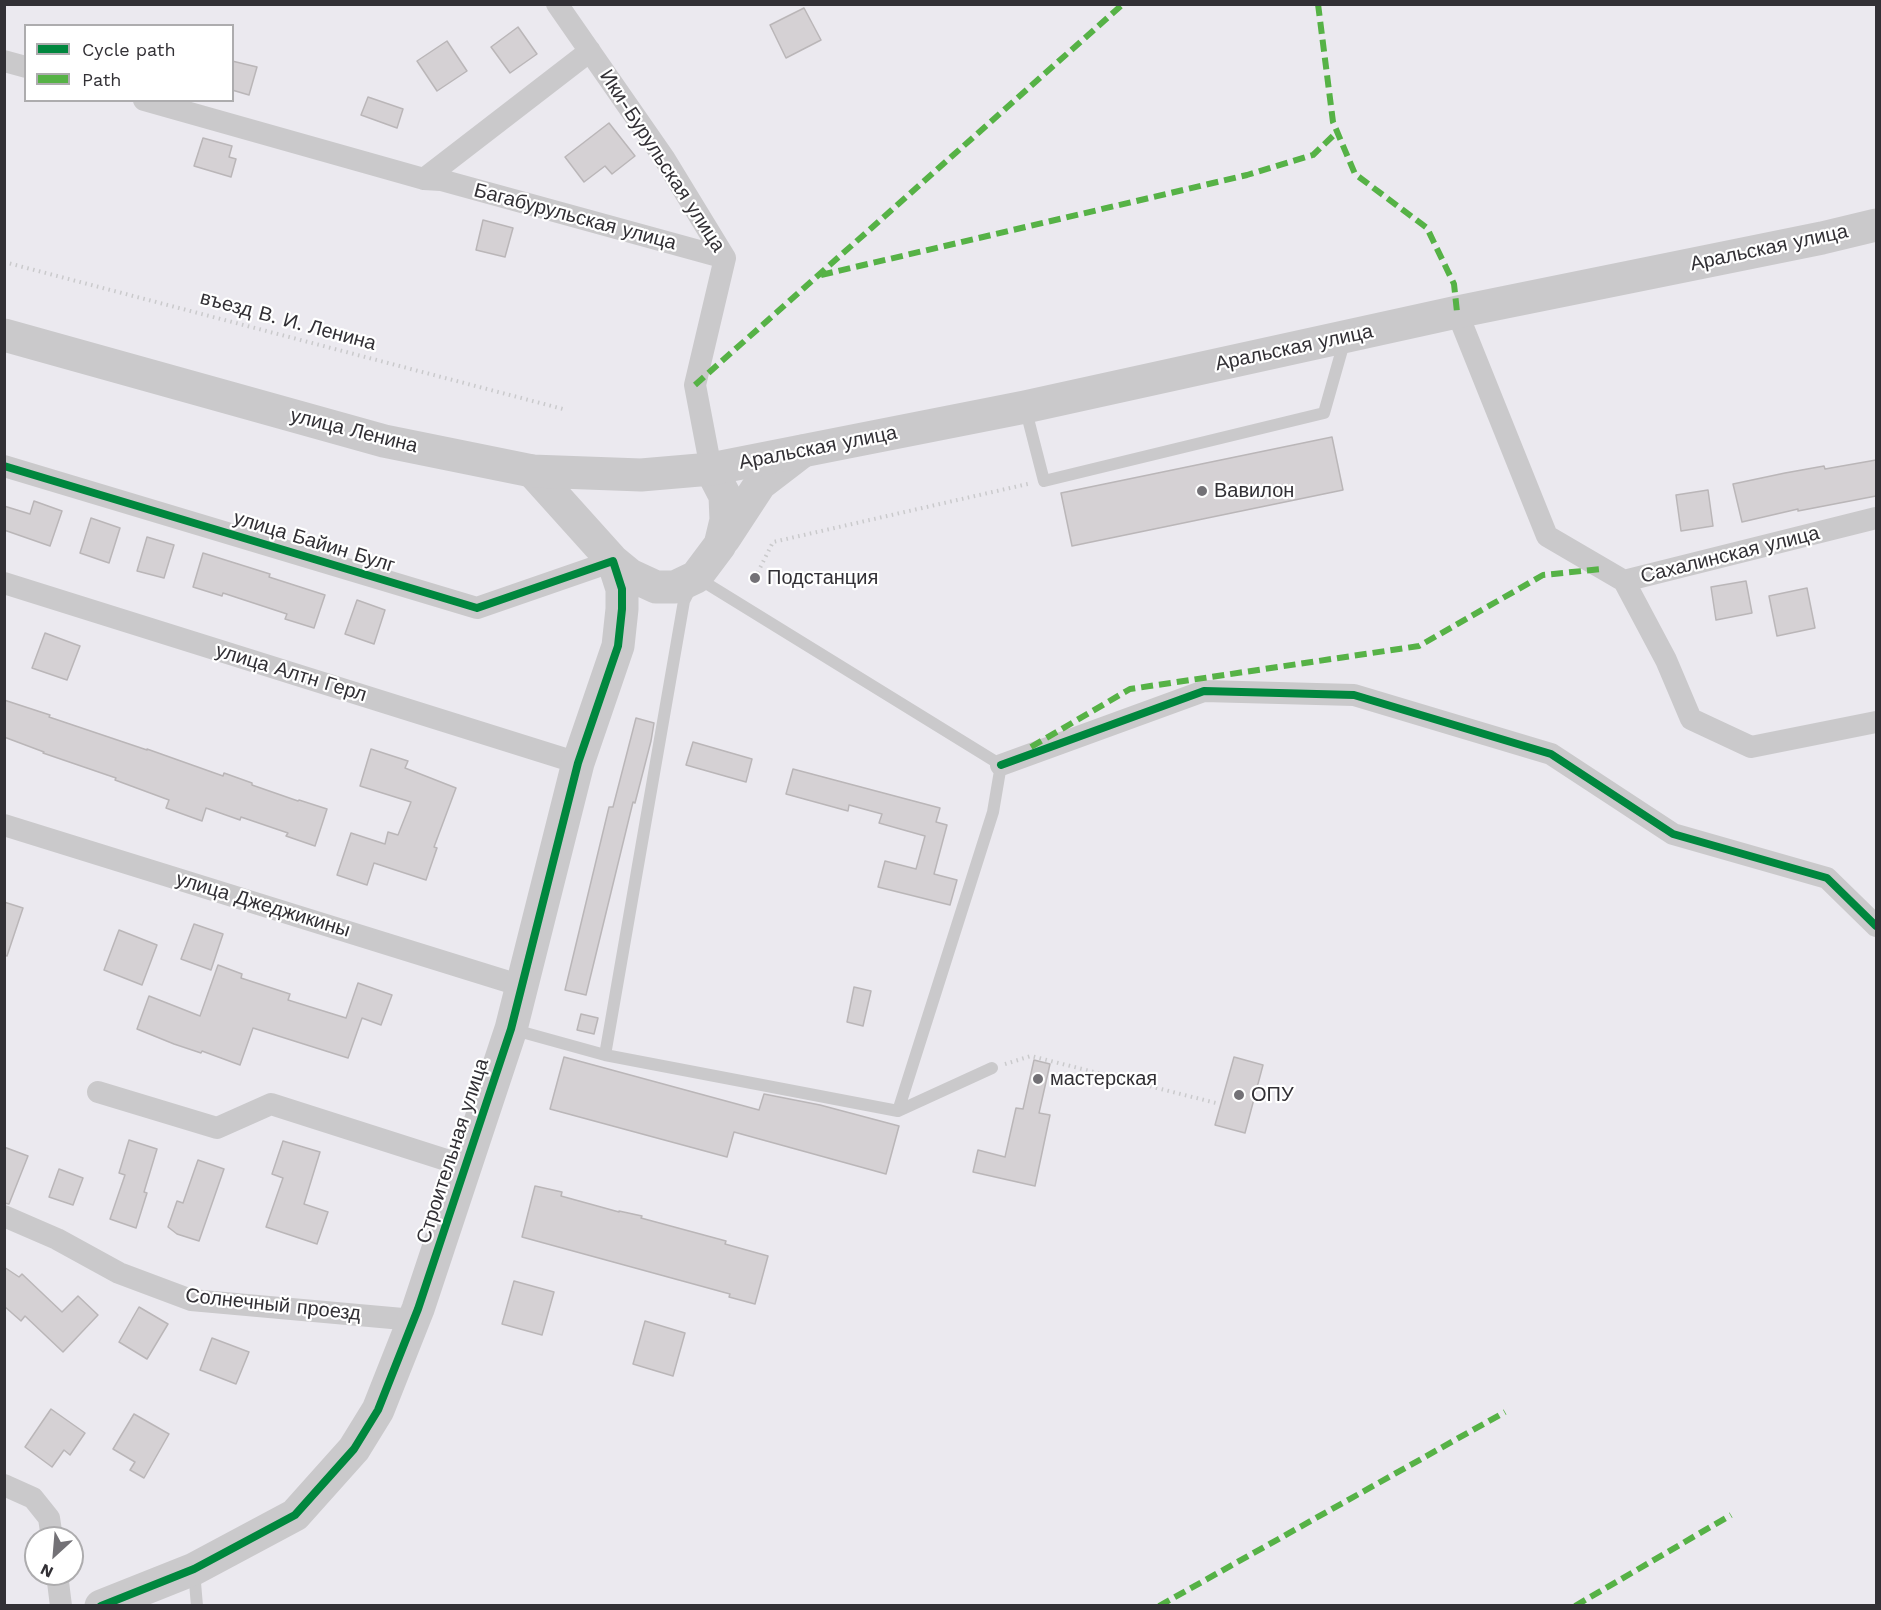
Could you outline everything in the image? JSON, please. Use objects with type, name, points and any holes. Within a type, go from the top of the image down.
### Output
[{"type":"main road","name":"Аральская улица","points":[[711,469],[1024,407],[1457,312],[1876,225]]},
{"type":"main road","name":"улица Ленина","points":[[4,335],[384,441],[532,471],[641,474],[711,469]]},
{"type":"main road","points":[[618,646],[637,614],[650,602],[686,582],[720,545],[760,484],[802,451]]},
{"type":"main road","points":[[711,469],[725,496],[726,520],[720,545]]},
{"type":"main road","name":"Строительная улица","points":[[532,471],[613,561],[630,575],[656,587],[686,582]]},
{"type":"main road","points":[[578,522],[576,503],[595,473]]},
{"type":"main road","name":"Строительная улица","points":[[101,1605],[194,1569],[295,1515],[354,1449],[378,1410],[414,1320],[511,1029],[578,763],[618,646],[622,589],[613,561]]},
{"type":"street","name":"Ики-Бурульская улица","points":[[557,4],[664,158],[725,258],[695,385],[711,469]]},
{"type":"street","points":[[424,179],[590,51]]},
{"type":"street","points":[[4,61],[24,66]]},
{"type":"street","name":"Багабурульская улица","points":[[151,102],[424,179],[441,180],[725,258]]},
{"type":"street","name":"Сахалинская улица","points":[[1457,312],[1547,536],[1624,581],[1876,518]]},
{"type":"street","name":"улица Байин Булг","points":[[4,466],[477,608],[613,561]]},
{"type":"street","points":[[1624,581],[1666,660],[1690,719],[1752,747],[1876,722]]},
{"type":"street","name":"улица Алтн Герл","points":[[4,583],[578,763]]},
{"type":"street","points":[[1001,765],[1204,691],[1354,695],[1551,754],[1672,834],[1827,878],[1876,926]]},
{"type":"street","name":"улица Джеджикины","points":[[4,825],[522,986]]},
{"type":"street","points":[[98,1092],[218,1128],[271,1104],[465,1167]]},
{"type":"street","name":"Солнечный проезд","points":[[4,1216],[57,1239],[119,1273],[191,1300],[414,1320]]},
{"type":"street","points":[[4,1485],[33,1498],[49,1518],[50,1526]]},
{"type":"street","points":[[59,1586],[61,1605]]},
{"type":"lane","points":[[1024,407],[1044,481],[1324,413],[1346,337]]},
{"type":"lane","points":[[605,1055],[686,582],[1001,765],[993,812],[898,1111]]},
{"type":"lane","points":[[511,1029],[605,1055],[898,1111],[992,1068]]},
{"type":"lane","points":[[194,1569],[197,1605]]},
{"type":"path","points":[[755,578],[773,542],[1044,481]]},
{"type":"path","points":[[992,1068],[1031,1056],[1216,1104]]},
{"type":"building","points":[[804,8],[821,40],[786,58],[770,25]]},
{"type":"building","points":[[518,27],[537,54],[510,73],[491,47]]},
{"type":"building","points":[[447,41],[467,71],[437,91],[417,61]]},
{"type":"building","points":[[234,61],[257,67],[249,95],[234,91]]},
{"type":"building","points":[[368,97],[403,109],[397,128],[361,115]]},
{"type":"building","points":[[609,123],[635,156],[612,174],[605,166],[584,182],[565,157]]},
{"type":"building","points":[[203,138],[232,146],[229,157],[236,159],[231,177],[194,166]]},
{"type":"building","points":[[483,220],[513,228],[505,257],[476,250]]},
{"type":"building","name":"Вавилон","points":[[1332,437],[1343,490],[1072,546],[1061,493]]},
{"type":"building","points":[[1876,460],[1876,496],[1798,511],[1798,509],[1742,522],[1733,484],[1824,466],[1825,469]]},
{"type":"building","points":[[1708,490],[1713,526],[1681,531],[1676,495]]},
{"type":"building","points":[[34,501],[62,511],[50,546],[4,530],[4,506],[30,514]]},
{"type":"building","points":[[91,518],[120,528],[109,563],[80,553]]},
{"type":"building","points":[[147,537],[174,545],[164,578],[137,571]]},
{"type":"building","points":[[203,553],[270,574],[269,577],[325,595],[314,628],[285,619],[287,614],[223,593],[222,596],[193,587]]},
{"type":"building","points":[[1746,581],[1752,613],[1716,620],[1711,587]]},
{"type":"building","points":[[1807,588],[1815,628],[1777,636],[1769,596]]},
{"type":"building","points":[[357,600],[385,610],[374,644],[345,634]]},
{"type":"building","points":[[45,633],[80,646],[67,680],[32,668]]},
{"type":"building","points":[[4,700],[223,776],[224,773],[252,783],[252,785],[327,809],[315,846],[286,836],[288,833],[206,808],[202,821],[166,808],[169,800],[4,737]]},
{"type":"building","points":[[636,718],[654,723],[651,741],[635,803],[633,802],[586,995],[565,990],[609,807],[613,807]]},
{"type":"building","points":[[693,742],[752,759],[746,782],[686,765]]},
{"type":"building","points":[[371,749],[408,761],[405,768],[456,788],[434,847],[437,848],[426,880],[374,863],[367,885],[337,875],[351,833],[385,844],[388,832],[398,835],[411,802],[360,786]]},
{"type":"building","points":[[793,769],[940,808],[936,822],[947,825],[934,874],[957,880],[950,905],[878,887],[885,861],[916,869],[925,836],[879,823],[882,814],[849,805],[848,811],[786,794]]},
{"type":"building","points":[[4,902],[23,908],[7,956],[4,955]]},
{"type":"building","points":[[194,924],[223,934],[211,970],[181,959]]},
{"type":"building","points":[[119,930],[157,945],[142,985],[104,970]]},
{"type":"building","points":[[218,965],[242,974],[241,978],[290,994],[288,1000],[346,1018],[358,983],[392,995],[381,1025],[362,1018],[348,1058],[253,1028],[240,1065],[202,1051],[201,1053],[174,1044],[137,1029],[149,996],[200,1016]]},
{"type":"building","points":[[854,987],[871,991],[863,1026],[847,1022]]},
{"type":"building","points":[[581,1014],[598,1018],[594,1034],[577,1030]]},
{"type":"building","points":[[564,1057],[759,1110],[764,1094],[820,1105],[899,1126],[886,1174],[734,1132],[727,1157],[550,1109]]},
{"type":"building","name":"ОПУ","points":[[1234,1057],[1263,1065],[1245,1133],[1215,1125]]},
{"type":"building","points":[[1034,1060],[1050,1064],[1039,1113],[1050,1115],[1035,1186],[973,1172],[978,1150],[1005,1157],[1016,1108],[1023,1109]]},
{"type":"building","points":[[129,1140],[157,1149],[136,1228],[110,1219],[125,1175],[119,1173]]},
{"type":"building","points":[[283,1141],[320,1152],[304,1204],[328,1212],[317,1244],[266,1227],[283,1178],[272,1174]]},
{"type":"building","points":[[4,1147],[28,1156],[9,1204],[4,1203]]},
{"type":"building","points":[[198,1160],[224,1169],[199,1241],[177,1234],[168,1227],[177,1201],[183,1203]]},
{"type":"building","points":[[59,1169],[83,1178],[73,1205],[49,1197]]},
{"type":"building","points":[[535,1186],[562,1192],[561,1196],[642,1216],[641,1218],[726,1241],[725,1244],[768,1256],[755,1304],[729,1297],[730,1294],[522,1237]]},
{"type":"building","points":[[4,1267],[19,1277],[22,1274],[62,1312],[78,1296],[98,1315],[63,1352],[25,1316],[21,1321],[4,1306]]},
{"type":"building","points":[[514,1281],[554,1292],[542,1335],[502,1324]]},
{"type":"building","points":[[139,1307],[168,1324],[147,1359],[119,1342]]},
{"type":"building","points":[[645,1321],[685,1333],[673,1376],[633,1364]]},
{"type":"building","points":[[212,1338],[249,1352],[236,1384],[200,1370]]},
{"type":"building","points":[[51,1409],[85,1433],[70,1455],[64,1450],[52,1467],[25,1447]]},
{"type":"building","points":[[134,1414],[169,1434],[144,1478],[130,1470],[135,1462],[113,1449]]},
{"type":"marked path","points":[[695,385],[1123,4]]},
{"type":"marked path","points":[[1318,4],[1333,122],[1355,174],[1427,228],[1454,284],[1457,312]]},
{"type":"marked path","points":[[821,275],[1247,175],[1313,155],[1337,132]]},
{"type":"marked path","points":[[1031,747],[1130,689],[1419,646],[1543,575],[1602,569]]},
{"type":"marked path","points":[[1159,1606],[1505,1412]]},
{"type":"marked path","points":[[1575,1606],[1731,1515]]},
{"type":"cycle path","points":[[4,466],[477,608],[613,561],[622,589],[618,646],[578,763],[511,1029],[418,1309],[378,1410],[354,1449],[295,1515],[194,1569],[101,1606]]},
{"type":"cycle path","points":[[1001,765],[1204,691],[1354,695],[1551,754],[1673,834],[1827,878],[1876,926]]},
{"type":"place","name":"Вавилон","points":[[1202,491]]},
{"type":"place","name":"Подстанция","points":[[755,578]]},
{"type":"place","name":"мастерская","points":[[1038,1079]]},
{"type":"place","name":"ОПУ","points":[[1239,1095]]}]
